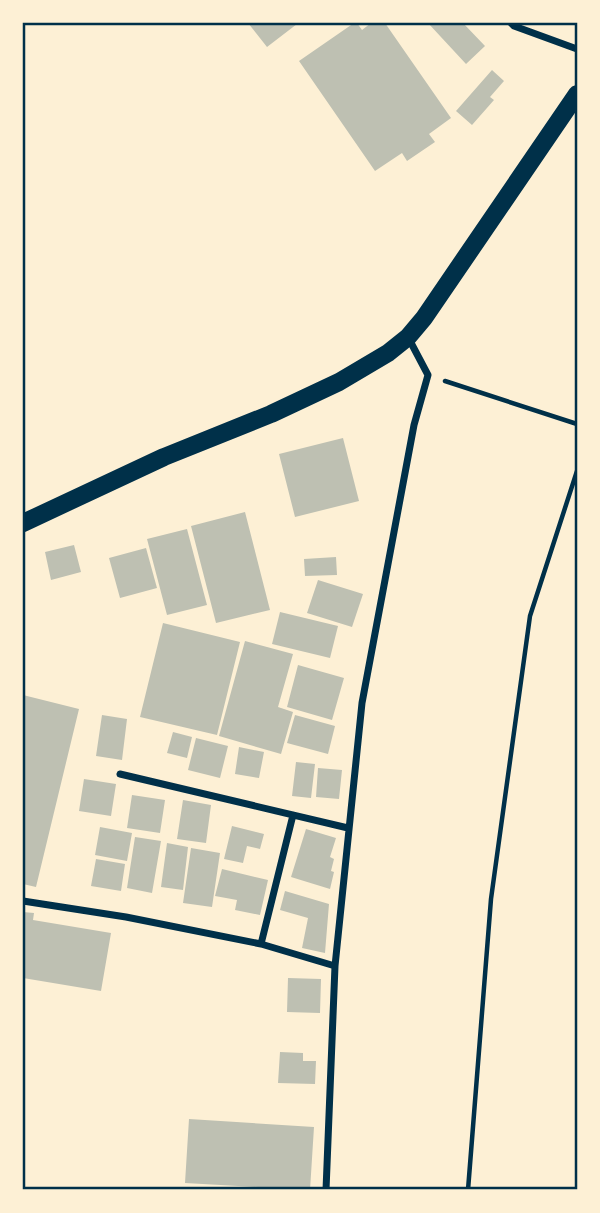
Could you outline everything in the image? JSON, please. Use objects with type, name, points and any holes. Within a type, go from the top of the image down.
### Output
[{"type":"main road","points":[[23,523],[164,457],[309,397],[388,354],[408,337],[424,318],[577,94]]},
{"type":"street","points":[[511,23],[577,49]]},
{"type":"street","points":[[326,1190],[335,966],[362,703],[414,425],[428,375],[408,337]]},
{"type":"street","points":[[121,774],[348,828]]},
{"type":"street","points":[[261,944],[293,815]]},
{"type":"street","points":[[23,901],[126,917],[261,944],[335,966]]},
{"type":"path","points":[[428,375],[577,424]]},
{"type":"path","points":[[468,1190],[491,899],[530,616],[577,471]]},
{"type":"building","points":[[248,23],[295,23],[297,24],[267,47]]},
{"type":"building","points":[[354,23],[362,30],[371,23],[385,23],[451,118],[429,134],[435,142],[407,161],[402,153],[375,171],[299,61]]},
{"type":"building","points":[[428,23],[463,23],[485,46],[466,64]]},
{"type":"building","points":[[492,70],[504,81],[490,97],[494,100],[472,125],[456,111]]},
{"type":"building","points":[[343,438],[359,501],[295,517],[279,454]]},
{"type":"building","points":[[245,512],[270,610],[216,623],[191,526]]},
{"type":"building","points":[[187,529],[207,605],[167,615],[147,539]]},
{"type":"building","points":[[74,545],[81,572],[51,580],[45,552]]},
{"type":"building","points":[[146,548],[157,588],[120,598],[109,558]]},
{"type":"building","points":[[336,557],[337,575],[305,576],[304,559]]},
{"type":"building","points":[[318,580],[363,594],[352,627],[307,613]]},
{"type":"building","points":[[280,612],[338,626],[330,658],[272,644]]},
{"type":"building","points":[[163,623],[240,642],[217,735],[140,717]]},
{"type":"building","points":[[245,641],[293,654],[278,707],[293,712],[281,754],[219,736]]},
{"type":"building","points":[[298,665],[344,678],[332,720],[287,707]]},
{"type":"building","points":[[23,695],[79,709],[36,887],[23,884]]},
{"type":"building","points":[[102,715],[127,719],[122,760],[96,756]]},
{"type":"building","points":[[295,715],[335,726],[328,754],[287,743]]},
{"type":"building","points":[[173,732],[192,737],[187,758],[167,753]]},
{"type":"building","points":[[196,738],[228,746],[220,778],[188,770]]},
{"type":"building","points":[[239,747],[264,752],[259,778],[235,774]]},
{"type":"building","points":[[296,762],[315,764],[311,798],[292,796]]},
{"type":"building","points":[[318,768],[342,770],[339,799],[316,797]]},
{"type":"building","points":[[84,779],[116,784],[111,816],[79,811]]},
{"type":"building","points":[[132,795],[165,800],[160,833],[127,828]]},
{"type":"building","points":[[183,800],[211,805],[206,843],[177,839]]},
{"type":"building","points":[[232,826],[264,834],[260,849],[247,846],[243,863],[224,859]]},
{"type":"building","points":[[100,827],[132,833],[127,861],[95,855]]},
{"type":"building","points":[[306,829],[336,838],[330,857],[334,859],[331,871],[334,872],[330,889],[291,877]]},
{"type":"building","points":[[135,837],[161,841],[152,893],[127,888]]},
{"type":"building","points":[[167,843],[188,847],[183,890],[161,887]]},
{"type":"building","points":[[191,848],[220,853],[212,907],[183,903]]},
{"type":"building","points":[[96,859],[125,864],[121,891],[91,886]]},
{"type":"building","points":[[222,869],[268,880],[260,915],[235,910],[237,900],[215,896]]},
{"type":"building","points":[[285,891],[329,904],[325,953],[302,948],[308,918],[280,910]]},
{"type":"building","points":[[23,912],[34,913],[33,920],[111,933],[101,991],[23,978]]},
{"type":"building","points":[[288,978],[321,979],[320,1013],[287,1012]]},
{"type":"building","points":[[280,1052],[303,1053],[303,1061],[316,1061],[315,1084],[278,1083]]},
{"type":"building","points":[[189,1119],[314,1127],[310,1190],[185,1183]]}]
